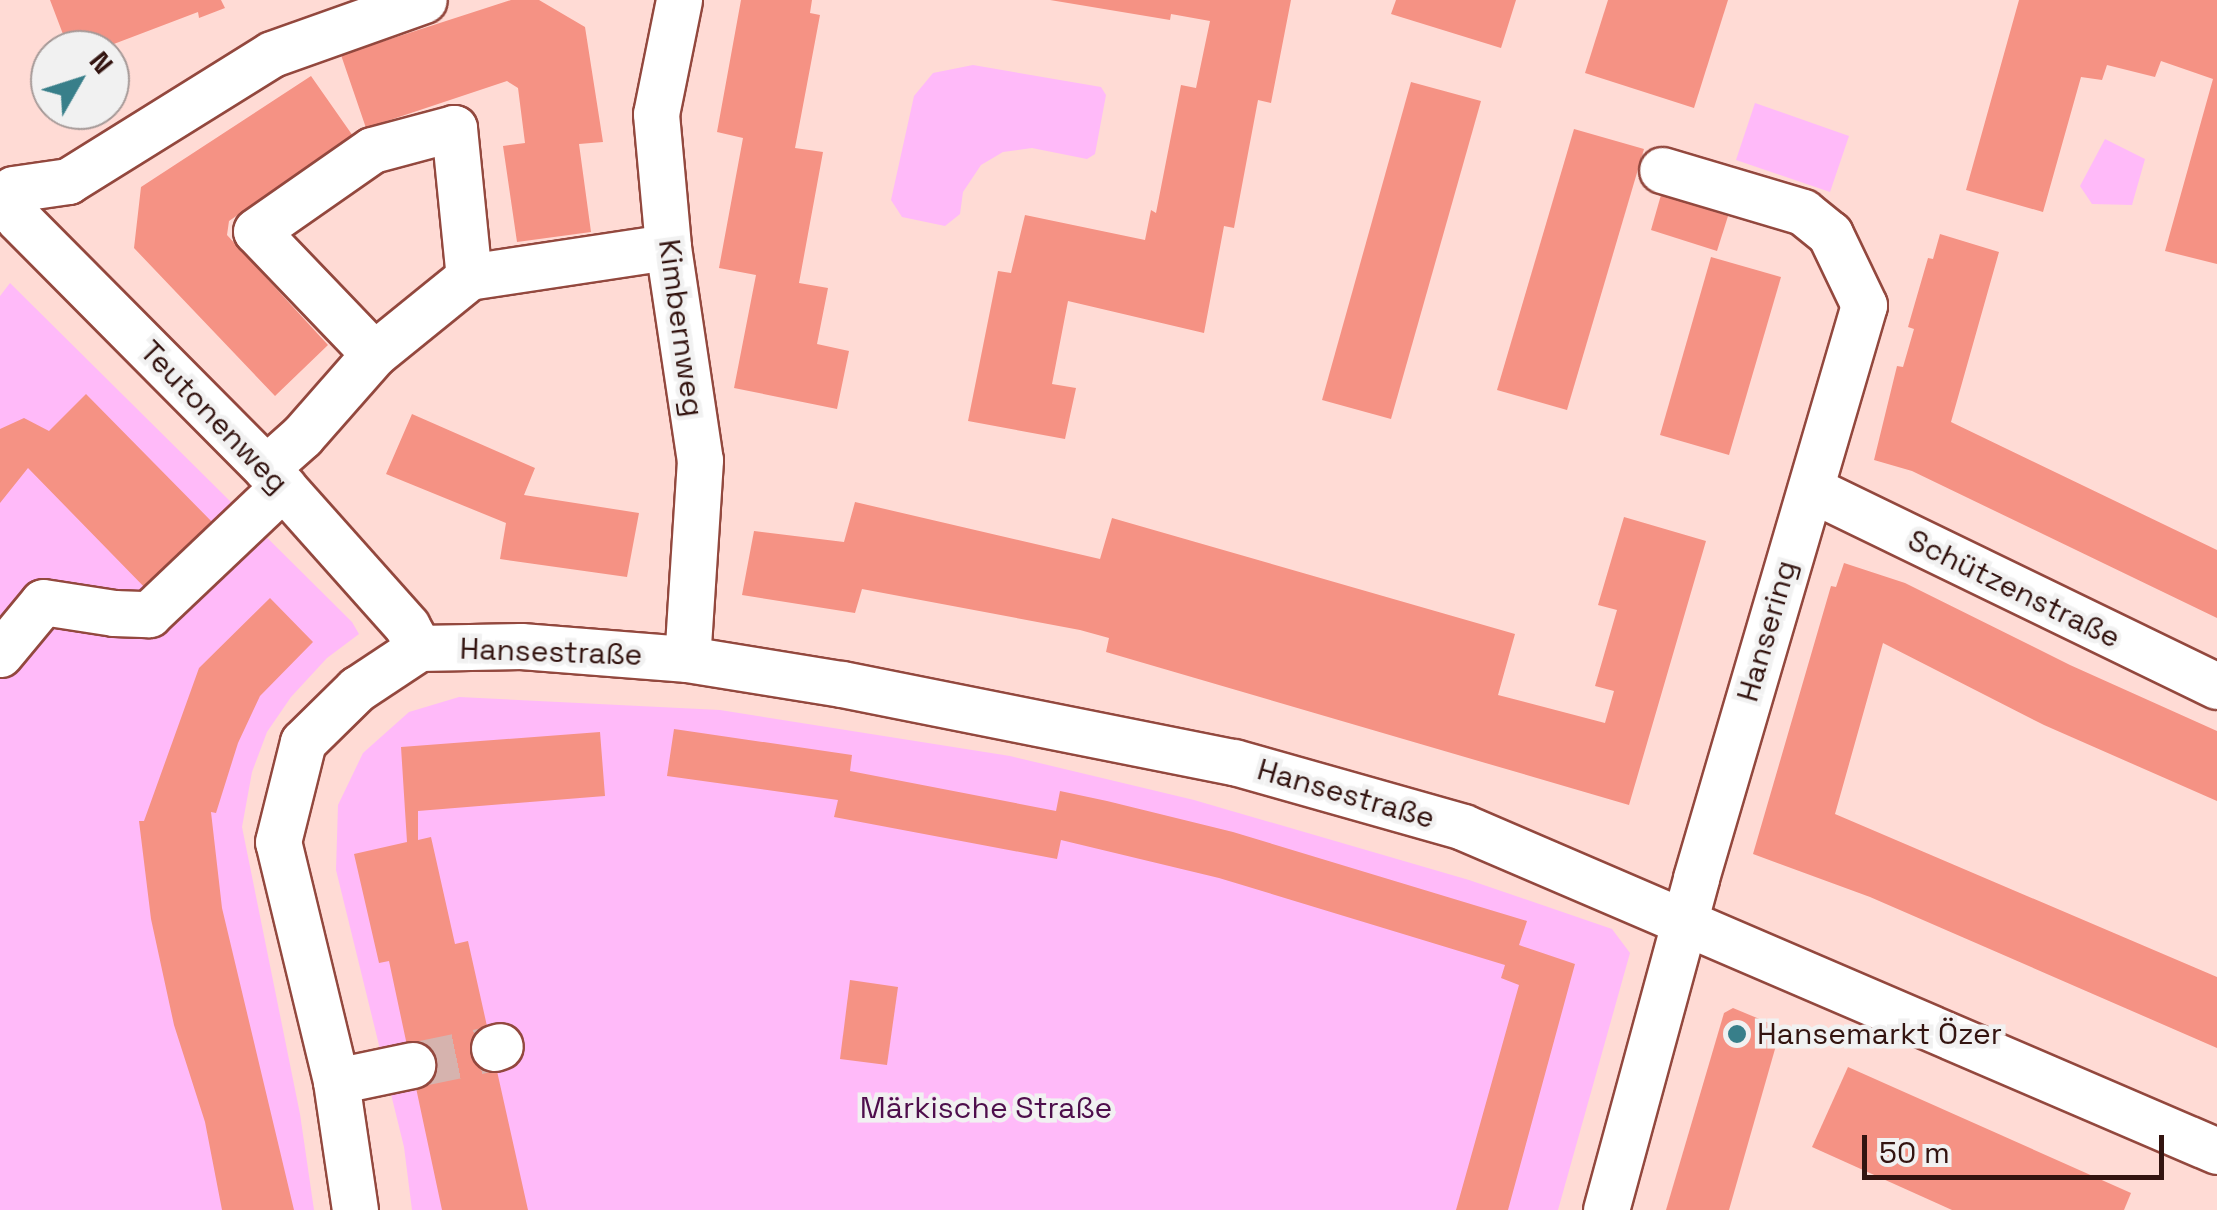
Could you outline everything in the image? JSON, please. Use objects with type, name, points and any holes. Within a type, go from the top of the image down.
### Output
[{"type":"street","name":"Teutonenweg","points":[[419,648],[407,626],[274,478],[18,218],[13,189],[68,181],[272,54],[424,0]]},
{"type":"street","name":"Kimbernweg","points":[[679,0],[656,114],[668,247],[700,460],[687,659]]},
{"type":"street","points":[[374,354],[256,231],[372,150],[454,128],[469,277]]},
{"type":"street","name":"Hansering","points":[[1606,1210],[1685,919],[1864,305],[1830,234],[1803,212],[1662,170]]},
{"type":"street","points":[[0,654],[43,602],[149,614],[274,478],[302,436],[374,354],[469,277],[668,247]]},
{"type":"street","name":"Schützenstraße","points":[[1811,489],[2217,686]]},
{"type":"street","name":"Hansestraße","points":[[419,648],[521,646],[687,659],[842,684],[1234,762],[1463,827],[2217,1150]]},
{"type":"street","points":[[355,1210],[336,1081],[278,842],[303,742],[357,688],[419,648]]},
{"type":"street","points":[[336,1081],[412,1064]]},
{"type":"green space","points":[[973,65],[1101,87],[1106,95],[1095,154],[1087,159],[1032,148],[1003,152],[981,165],[963,192],[960,214],[945,226],[902,217],[891,200],[914,96],[933,73]]},
{"type":"green space","points":[[1755,103],[1849,136],[1830,192],[1736,160]]},
{"type":"green space","points":[[2105,139],[2145,159],[2132,205],[2092,204],[2080,186]]},
{"type":"green space","points":[[10,283],[352,622],[359,634],[327,658],[291,697],[267,732],[252,772],[242,827],[300,1114],[314,1210],[0,1210],[0,296]]},
{"type":"green space","name":"Märkische Straße","points":[[459,697],[720,710],[1010,756],[1194,800],[1469,880],[1612,929],[1630,953],[1558,1210],[412,1210],[404,1147],[336,870],[338,805],[363,753],[409,712]]},
{"type":"building","points":[[50,0],[221,0],[225,8],[199,18],[198,12],[130,38],[130,30],[61,30]]},
{"type":"building","points":[[511,0],[539,0],[585,27],[603,142],[579,144],[591,232],[517,242],[503,146],[525,143],[518,88],[507,81],[366,128],[341,55]]},
{"type":"building","points":[[741,0],[812,0],[810,13],[820,15],[795,148],[823,152],[799,283],[828,288],[817,344],[849,351],[837,409],[734,388],[756,275],[719,268],[743,138],[717,132]]},
{"type":"building","points":[[1050,0],[1291,0],[1271,103],[1258,100],[1234,228],[1224,226],[1204,333],[1068,301],[1052,384],[1076,388],[1065,439],[968,421],[998,271],[1011,273],[1025,215],[1145,240],[1151,210],[1156,213],[1181,85],[1196,88],[1210,21],[1171,14],[1170,20]]},
{"type":"building","points":[[1396,0],[1516,0],[1501,48],[1391,14]]},
{"type":"building","points":[[1608,0],[1728,0],[1694,108],[1585,73]]},
{"type":"building","points":[[2019,0],[2217,0],[2217,264],[2165,251],[2213,79],[2161,61],[2155,77],[2107,65],[2102,80],[2081,77],[2043,212],[1966,190]]},
{"type":"building","points":[[311,76],[353,136],[229,221],[227,235],[328,345],[275,396],[134,248],[141,187]]},
{"type":"building","points":[[1411,82],[1481,101],[1391,419],[1322,400]]},
{"type":"building","points":[[1574,129],[1644,149],[1567,410],[1497,390]]},
{"type":"building","points":[[1661,195],[1728,216],[1717,251],[1651,230]]},
{"type":"building","points":[[1940,234],[1999,252],[1951,422],[2217,550],[2217,618],[1912,471],[1874,460],[1897,366],[1903,367],[1914,329],[1908,327],[1928,258],[1933,259]]},
{"type":"building","points":[[1711,257],[1781,277],[1729,455],[1660,435]]},
{"type":"building","points":[[86,394],[218,528],[151,594],[28,468],[0,503],[0,429],[24,418],[49,431]]},
{"type":"building","points":[[412,414],[535,468],[524,495],[639,513],[627,577],[500,559],[506,523],[386,474]]},
{"type":"building","points":[[855,502],[1100,559],[1112,518],[1515,634],[1498,695],[1605,723],[1614,691],[1595,686],[1617,610],[1598,605],[1624,517],[1706,541],[1629,805],[1106,652],[1109,638],[1080,630],[862,589],[855,613],[742,595],[754,531],[844,542]]},
{"type":"building","points":[[1844,563],[1905,583],[2070,665],[2217,731],[2217,801],[2044,725],[1883,643],[1835,814],[2217,977],[2217,1048],[1870,897],[1753,854],[1831,586],[1836,587]]},
{"type":"building","points":[[270,598],[313,642],[260,696],[238,743],[216,813],[211,812],[222,908],[294,1210],[222,1210],[205,1122],[174,1025],[151,919],[139,821],[144,821],[199,668]]},
{"type":"building","points":[[674,729],[852,755],[850,771],[1056,811],[1060,791],[1107,801],[1233,832],[1527,921],[1519,945],[1575,964],[1508,1210],[1456,1210],[1519,985],[1501,978],[1505,965],[1219,878],[1061,840],[1057,859],[834,817],[838,800],[667,776]]},
{"type":"building","points":[[600,732],[605,796],[418,811],[418,840],[431,837],[455,944],[468,941],[528,1210],[442,1210],[389,961],[379,963],[354,854],[407,842],[401,747]]},
{"type":"building","points":[[850,980],[898,987],[887,1065],[840,1059]]},
{"type":"building","points":[[1733,1008],[1781,1028],[1729,1210],[1666,1210],[1724,1013]]},
{"type":"building","points":[[1848,1067],[2131,1193],[2124,1210],[1952,1210],[1812,1147]]},
{"type":"tunnel","points":[[412,1065],[494,1048]]},
{"type":"place","name":"Hansemarkt Özer","points":[[1737,1034]]}]
